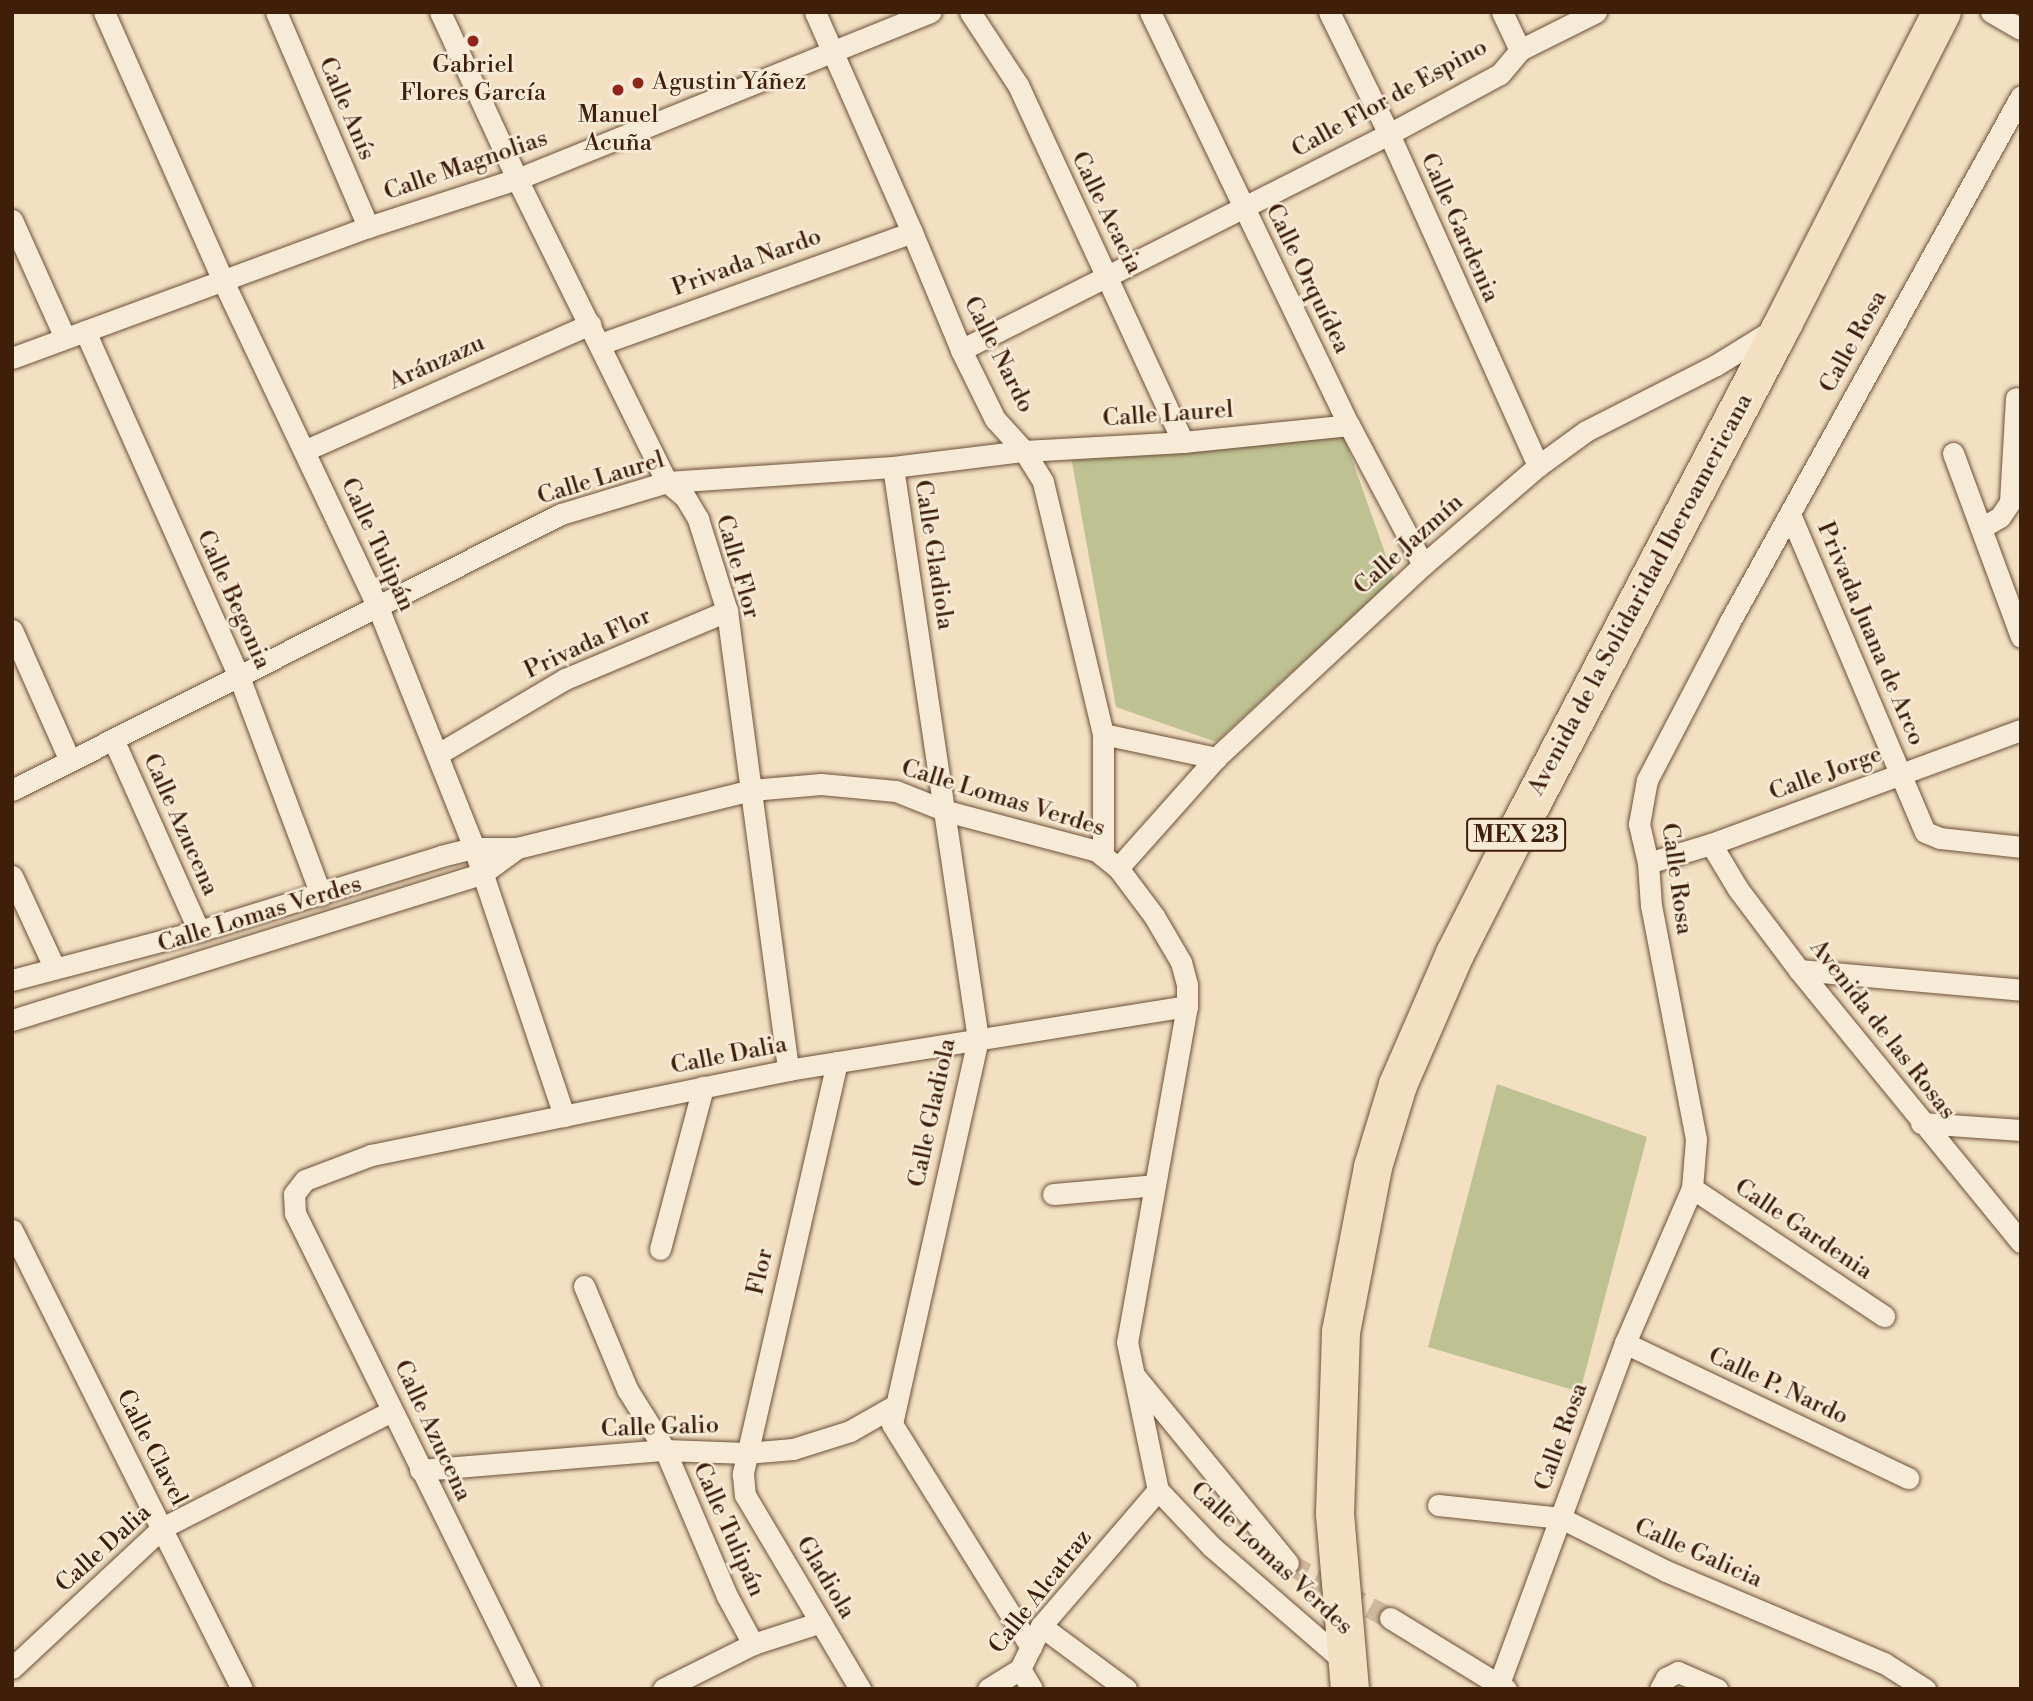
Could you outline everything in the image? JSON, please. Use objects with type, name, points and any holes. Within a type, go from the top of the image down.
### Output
[{"type":"highway","name":"Avenida de la Solidaridad Iberoamericana","points":[[1348,1676],[1335,1514],[1341,1332],[1373,1167],[1398,1085],[1472,920],[1783,324],[1942,12]]},
{"type":"street","name":"Calle Tulipán","points":[[104,12],[223,281],[306,450],[335,522],[377,605],[474,848],[564,1116]]},
{"type":"street","name":"Calle Anís","points":[[276,12],[368,227]]},
{"type":"street","name":"Calle Flor","points":[[440,12],[517,179],[667,482],[685,497],[698,519],[727,611],[788,1070]]},
{"type":"street","name":"Calle Nardo","points":[[815,12],[835,52],[961,350],[995,419],[1024,451],[1043,482],[1103,734],[1110,862]]},
{"type":"street","name":"Calle Magnolias","points":[[12,358],[368,227],[517,179],[931,12]]},
{"type":"street","name":"Calle Acacia","points":[[970,12],[1018,85],[1183,442]]},
{"type":"street","name":"Calle Orquídea","points":[[1150,12],[1349,425],[1423,565]]},
{"type":"street","name":"Calle Gardenia","points":[[1329,12],[1389,134],[1538,466]]},
{"type":"street","points":[[1502,12],[1520,50]]},
{"type":"street","name":"Calle Flor de Espino","points":[[961,350],[1389,134],[1500,74],[1520,50],[1596,12]]},
{"type":"street","points":[[1990,12],[2021,29]]},
{"type":"street","name":"Calle Rosa","points":[[1501,1687],[1625,1343],[1692,1188],[1696,1139],[1651,906],[1648,863],[1639,824],[1647,780],[1790,514],[2021,96]]},
{"type":"street","points":[[12,220],[65,338]]},
{"type":"street","name":"Privada Nardo","points":[[600,344],[912,232]]},
{"type":"street","name":"Aránzazu","points":[[306,450],[590,324]]},
{"type":"street","name":"Calle Jazmín","points":[[1110,862],[1216,758],[1423,565],[1538,466],[1586,431],[1716,365],[1783,324]]},
{"type":"street","name":"Calle Begonia","points":[[85,331],[238,674],[321,895]]},
{"type":"street","points":[[1981,528],[2000,517],[2010,502],[2015,398]]},
{"type":"street","name":"Calle Laurel","points":[[12,790],[114,741],[238,674],[561,514],[667,482],[893,467],[1024,451],[1183,442],[1349,425]]},
{"type":"street","points":[[1953,453],[2021,637]]},
{"type":"street","name":"Calle Gladiola","points":[[893,467],[978,1039],[892,1424],[1031,1647]]},
{"type":"street","name":"Privada Juana de Arco","points":[[1790,514],[1925,832],[1940,838],[2021,847]]},
{"type":"street","name":"Privada Flor","points":[[438,754],[565,679],[727,611]]},
{"type":"street","points":[[12,630],[70,761]]},
{"type":"street","name":"Calle Jorge","points":[[1648,863],[1712,844],[2021,730]]},
{"type":"street","points":[[1103,734],[1216,758]]},
{"type":"street","name":"Calle Azucena","points":[[114,741],[199,931]]},
{"type":"street","name":"Calle Lomas Verdes","points":[[12,980],[199,931],[474,848],[517,848],[751,790],[821,784],[895,791],[946,811],[1097,851],[1110,862],[1154,916],[1181,962],[1187,985],[1187,1006],[1127,1342],[1130,1370],[1158,1490],[1211,1546],[1348,1676]]},
{"type":"street","name":"Avenida de las Rosas","points":[[1712,844],[1738,889],[1800,970],[1921,1123],[2021,1242]]},
{"type":"street","name":"Calle Lomas Verdes","points":[[12,1020],[483,873],[517,848]]},
{"type":"street","points":[[12,876],[54,967]]},
{"type":"street","points":[[1800,970],[2021,990]]},
{"type":"street","name":"Calle Dalia","points":[[294,1194],[305,1180],[371,1155],[788,1070],[1187,1006]]},
{"type":"street","name":"Flor","points":[[745,1495],[743,1474],[746,1452],[837,1062]]},
{"type":"street","points":[[660,1250],[703,1087]]},
{"type":"street","points":[[1921,1123],[2021,1130]]},
{"type":"street","points":[[1053,1194],[1155,1185]]},
{"type":"street","name":"Calle Gardenia","points":[[1692,1188],[1884,1316]]},
{"type":"street","name":"Calle Azucena","points":[[294,1194],[295,1213],[530,1689]]},
{"type":"street","name":"Calle Clavel","points":[[12,1230],[242,1689]]},
{"type":"street","name":"Calle Tulipán","points":[[584,1286],[627,1390],[665,1450],[727,1596],[753,1644]]},
{"type":"street","name":"Calle P. Nardo","points":[[1625,1343],[1908,1478]]},
{"type":"street","name":"Calle Lomas Verdes","points":[[1130,1370],[1288,1563]]},
{"type":"street","name":"Calle Galio","points":[[420,1470],[665,1450],[746,1452],[793,1449],[850,1432],[894,1406]]},
{"type":"street","name":"Calle Dalia","points":[[12,1668],[162,1528],[393,1411]]},
{"type":"street","name":"Calle Alcatraz","points":[[988,1689],[1020,1669],[1041,1626],[1158,1490]]},
{"type":"street","name":"Gladiola","points":[[745,1495],[860,1689]]},
{"type":"street","name":"Calle Galicia","points":[[1438,1505],[1561,1518],[1666,1571],[1884,1663],[1925,1689]]},
{"type":"street","name":"Calle Lomas Verdes","points":[[1390,1618],[1501,1687]]},
{"type":"street","points":[[663,1689],[753,1644],[821,1622]]},
{"type":"street","points":[[1041,1626],[1126,1689]]},
{"type":"street","points":[[1020,1669],[1032,1689]]},
{"type":"street","points":[[1660,1689],[1666,1678],[1678,1672],[1717,1689]]},
{"type":"green space","points":[[1344,437],[1394,578],[1216,742],[1116,707],[1071,457]]},
{"type":"green space","points":[[1497,1084],[1647,1137],[1580,1392],[1428,1347]]},
{"type":"tunnel","points":[[1288,1563],[1390,1618]]},
{"type":"place","name":"Gabriel Flores García","points":[[473,41]]},
{"type":"place","name":"Agustin Yáñez","points":[[638,83]]},
{"type":"place","name":"Manuel Acuña","points":[[618,90]]}]
